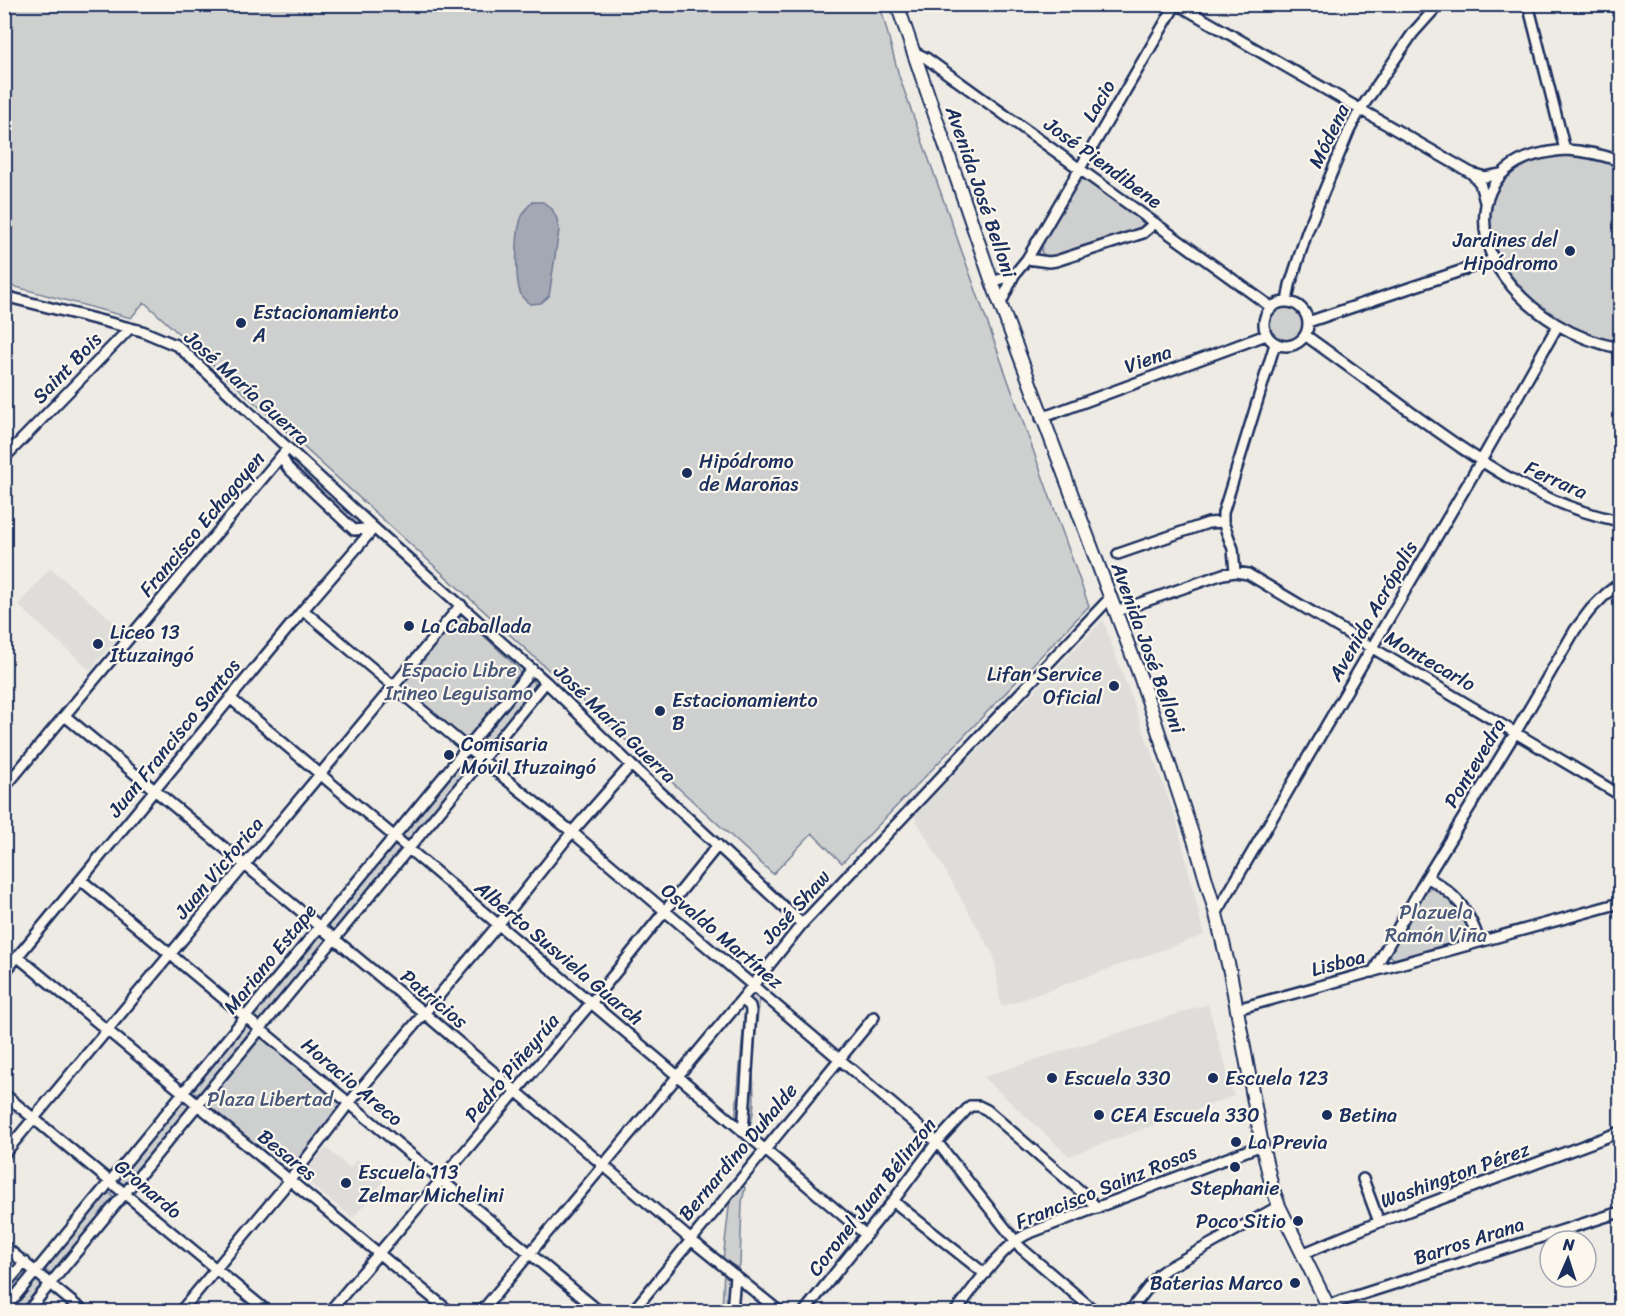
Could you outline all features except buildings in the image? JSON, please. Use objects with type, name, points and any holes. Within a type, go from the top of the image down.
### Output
[{"type":"main road","name":"Avenida José Belloni","points":[[897,4],[1000,305],[1141,679],[1216,914],[1238,1009],[1262,1145],[1272,1187],[1329,1308]]},
{"type":"street","points":[[1176,4],[1471,173],[1485,177],[1501,174]]},
{"type":"street","name":"Lacio","points":[[1000,305],[1014,275],[1028,259],[1176,4]]},
{"type":"street","name":"Módena","points":[[1287,302],[1307,232],[1345,140],[1360,110],[1413,33],[1439,4]]},
{"type":"street","points":[[1528,4],[1565,150]]},
{"type":"street","name":"José Piendibene","points":[[912,50],[1271,307]]},
{"type":"street","points":[[1486,207],[1492,185],[1501,174],[1524,159],[1537,154],[1565,150],[1593,153],[1620,161]]},
{"type":"street","points":[[1471,173],[1480,183],[1486,207],[1487,235],[1494,260],[1512,288],[1558,326],[1591,340],[1620,348]]},
{"type":"street","points":[[1028,259],[1056,261],[1143,233],[1155,224]]},
{"type":"street","points":[[1308,322],[1494,260]]},
{"type":"street","points":[[992,282],[1014,275]]},
{"type":"street","name":"José María Guerra","points":[[4,296],[142,331],[178,346],[374,528],[546,682],[631,765],[802,924]]},
{"type":"street","points":[[1287,302],[1301,308],[1308,322],[1302,340],[1292,346],[1280,346],[1266,335],[1263,320],[1271,307],[1287,302]]},
{"type":"street","name":"Avenida Acrópolis","points":[[1216,914],[1558,326]]},
{"type":"street","name":"Saint Bois","points":[[4,458],[130,328]]},
{"type":"street","name":"Viena","points":[[1041,418],[1266,335]]},
{"type":"street","points":[[1305,335],[1481,461]]},
{"type":"street","points":[[1115,612],[1223,574],[1235,572],[1233,549],[1223,522],[1275,344]]},
{"type":"street","name":"Francisco Echagoyen","points":[[4,788],[288,448]]},
{"type":"street","name":"José María Guerra","points":[[281,456],[288,468],[354,530],[374,528]]},
{"type":"street","name":"Ferrara","points":[[1481,461],[1555,502],[1588,514],[1620,521]]},
{"type":"street","points":[[1118,554],[1208,523],[1223,522]]},
{"type":"street","name":"Juan Francisco Santos","points":[[4,973],[303,610],[374,528]]},
{"type":"street","name":"Montecarlo","points":[[1235,572],[1248,574],[1620,795]]},
{"type":"street","name":"Pontevedra","points":[[1373,972],[1427,877],[1575,630],[1606,593],[1620,583]]},
{"type":"street","name":"José Shaw","points":[[481,1311],[678,1077],[802,924],[1110,598]]},
{"type":"street","name":"Juan Victorica","points":[[4,1154],[460,605]]},
{"type":"street","name":"Osvaldo Martínez","points":[[303,610],[467,748],[572,832],[937,1142],[1021,1248],[1096,1311]]},
{"type":"street","name":"Mariano Estape","points":[[4,1310],[531,669]]},
{"type":"street","name":"Mariano Estape","points":[[27,1311],[546,682]]},
{"type":"street","name":"Alberto Susviela Guarch","points":[[230,698],[866,1235]]},
{"type":"street","name":"Patricios","points":[[65,716],[424,1013],[690,1239],[780,1311]]},
{"type":"street","points":[[180,1311],[290,1180],[349,1103],[498,925],[572,832],[631,765]]},
{"type":"street","name":"Pedro Piñeyrúa","points":[[329,1311],[591,1003],[718,845]]},
{"type":"street","points":[[1427,877],[1454,895],[1464,907],[1479,941]]},
{"type":"street","name":"Horacio Areco","points":[[81,880],[600,1311]]},
{"type":"street","name":"Lisboa","points":[[1238,1009],[1620,903]]},
{"type":"street","name":"Besares","points":[[18,957],[450,1311]]},
{"type":"street","points":[[742,999],[750,1006],[751,1011],[743,1132]]},
{"type":"street","name":"Bernardino Duhalde","points":[[632,1311],[874,1017]]},
{"type":"street","name":"Gronardo","points":[[4,1094],[268,1311]]},
{"type":"street","name":"Coronel Juan Bélinzon","points":[[804,1311],[893,1201],[937,1142],[970,1106],[979,1106],[987,1110],[1097,1208]]},
{"type":"street","name":"Washington Pérez","points":[[1302,1254],[1379,1222],[1620,1132]]},
{"type":"street","name":"Francisco Sainz Rosas","points":[[956,1311],[1016,1240],[1027,1234],[1262,1145]]},
{"type":"street","points":[[1364,1179],[1379,1222]]},
{"type":"street","points":[[893,1201],[985,1275]]},
{"type":"street","points":[[1129,1311],[1159,1274],[1166,1269],[1279,1206]]},
{"type":"street","name":"Barros Arana","points":[[1329,1308],[1620,1212]]},
{"type":"street","points":[[4,1246],[84,1311]]},
{"type":"street","points":[[4,1286],[24,1262]]},
{"type":"street","points":[[732,1311],[735,1275]]},
{"type":"shaded area","points":[[532,202],[543,202],[552,209],[559,230],[549,296],[541,303],[530,304],[523,298],[518,284],[517,250],[521,219],[524,211]]},
{"type":"shaded area","points":[[50,568],[124,630],[90,670],[18,605]]},
{"type":"shaded area","points":[[1103,620],[1177,822],[1204,935],[1001,1007],[994,956],[914,816]]},
{"type":"shaded area","points":[[1208,1004],[1234,1096],[1069,1156],[983,1077]]},
{"type":"shaded area","name":"Escuela 113 Zelmar Michelini","points":[[326,1148],[350,1168],[357,1159],[384,1181],[353,1218],[305,1180],[304,1174]]},
{"type":"green space","name":"Hipódromo de Maroñas","points":[[6,4],[880,5],[899,76],[1089,606],[842,863],[812,833],[773,874],[144,302],[131,318],[5,284],[4,7]]},
{"type":"green space","name":"Jardines del Hipódromo","points":[[1562,153],[1598,157],[1620,164],[1620,344],[1610,343],[1562,325],[1540,310],[1508,277],[1492,242],[1488,214],[1495,184],[1525,161]]},
{"type":"green space","points":[[1087,179],[1143,219],[1143,228],[1051,257],[1044,256],[1041,251],[1043,242],[1077,183]]},
{"type":"green space","points":[[1285,307],[1298,312],[1303,325],[1298,338],[1285,343],[1272,338],[1267,325],[1272,312]]},
{"type":"green space","name":"Espacio Libre Irineo Leguisamo","points":[[458,619],[468,621],[518,668],[520,673],[465,741],[404,690],[404,681]]},
{"type":"green space","points":[[529,681],[533,681],[535,687],[482,750],[477,750],[475,747],[477,743]]},
{"type":"green space","points":[[469,755],[474,761],[409,840],[404,840],[403,833]]},
{"type":"green space","points":[[393,846],[399,847],[400,852],[335,931],[330,931],[329,924]]},
{"type":"green space","name":"Plazuela Ramón Viña","points":[[1430,889],[1440,890],[1451,898],[1465,919],[1470,940],[1396,962],[1390,955],[1391,948],[1424,893]]},
{"type":"green space","points":[[320,935],[324,935],[327,941],[261,1020],[256,1020],[256,1013]]},
{"type":"green space","points":[[751,993],[760,994],[753,1059],[754,1108],[748,1129],[735,1122],[745,1010],[740,1006]]},
{"type":"green space","points":[[244,1026],[249,1026],[252,1031],[200,1094],[195,1093],[194,1087]]},
{"type":"green space","name":"Plaza Libertad","points":[[260,1038],[264,1038],[342,1102],[342,1107],[292,1168],[284,1168],[207,1105],[207,1099]]},
{"type":"green space","points":[[182,1102],[186,1102],[189,1108],[126,1184],[121,1184],[119,1181],[121,1177]]},
{"type":"green space","points":[[742,1184],[745,1188],[738,1268],[723,1260],[730,1198]]},
{"type":"green space","points":[[107,1194],[111,1194],[114,1199],[53,1273],[48,1273],[47,1266]]},
{"type":"green space","points":[[724,1269],[740,1281],[739,1311],[722,1312]]},
{"type":"green space","points":[[35,1280],[40,1281],[41,1285],[20,1311],[9,1312]]},
{"type":"place","name":"Jardines del Hipódromo","points":[[1570,251]]},
{"type":"place","name":"Estacionamiento A","points":[[241,323]]},
{"type":"place","name":"Hipódromo de Maroñas","points":[[687,473]]},
{"type":"place","name":"La Caballada","points":[[409,626]]},
{"type":"place","name":"Liceo 13 Ituzaingó","points":[[98,644]]},
{"type":"place","name":"Lifan Service Oficial","points":[[1114,686]]},
{"type":"place","name":"Estacionamiento B","points":[[660,711]]},
{"type":"place","name":"Comisaria Móvil Ituzaingó","points":[[449,755]]},
{"type":"place","name":"Escuela 330","points":[[1052,1078]]},
{"type":"place","name":"Escuela 123","points":[[1213,1078]]},
{"type":"place","name":"CEA Escuela 330","points":[[1099,1115]]},
{"type":"place","name":"Betina","points":[[1327,1115]]},
{"type":"place","name":"La Previa","points":[[1236,1142]]},
{"type":"place","name":"Stephanie","points":[[1235,1167]]},
{"type":"place","name":"Escuela 113 Zelmar Michelini","points":[[346,1183]]},
{"type":"place","name":"Poco Sitio","points":[[1298,1221]]},
{"type":"place","name":"Baterias Marco","points":[[1295,1283]]}]
